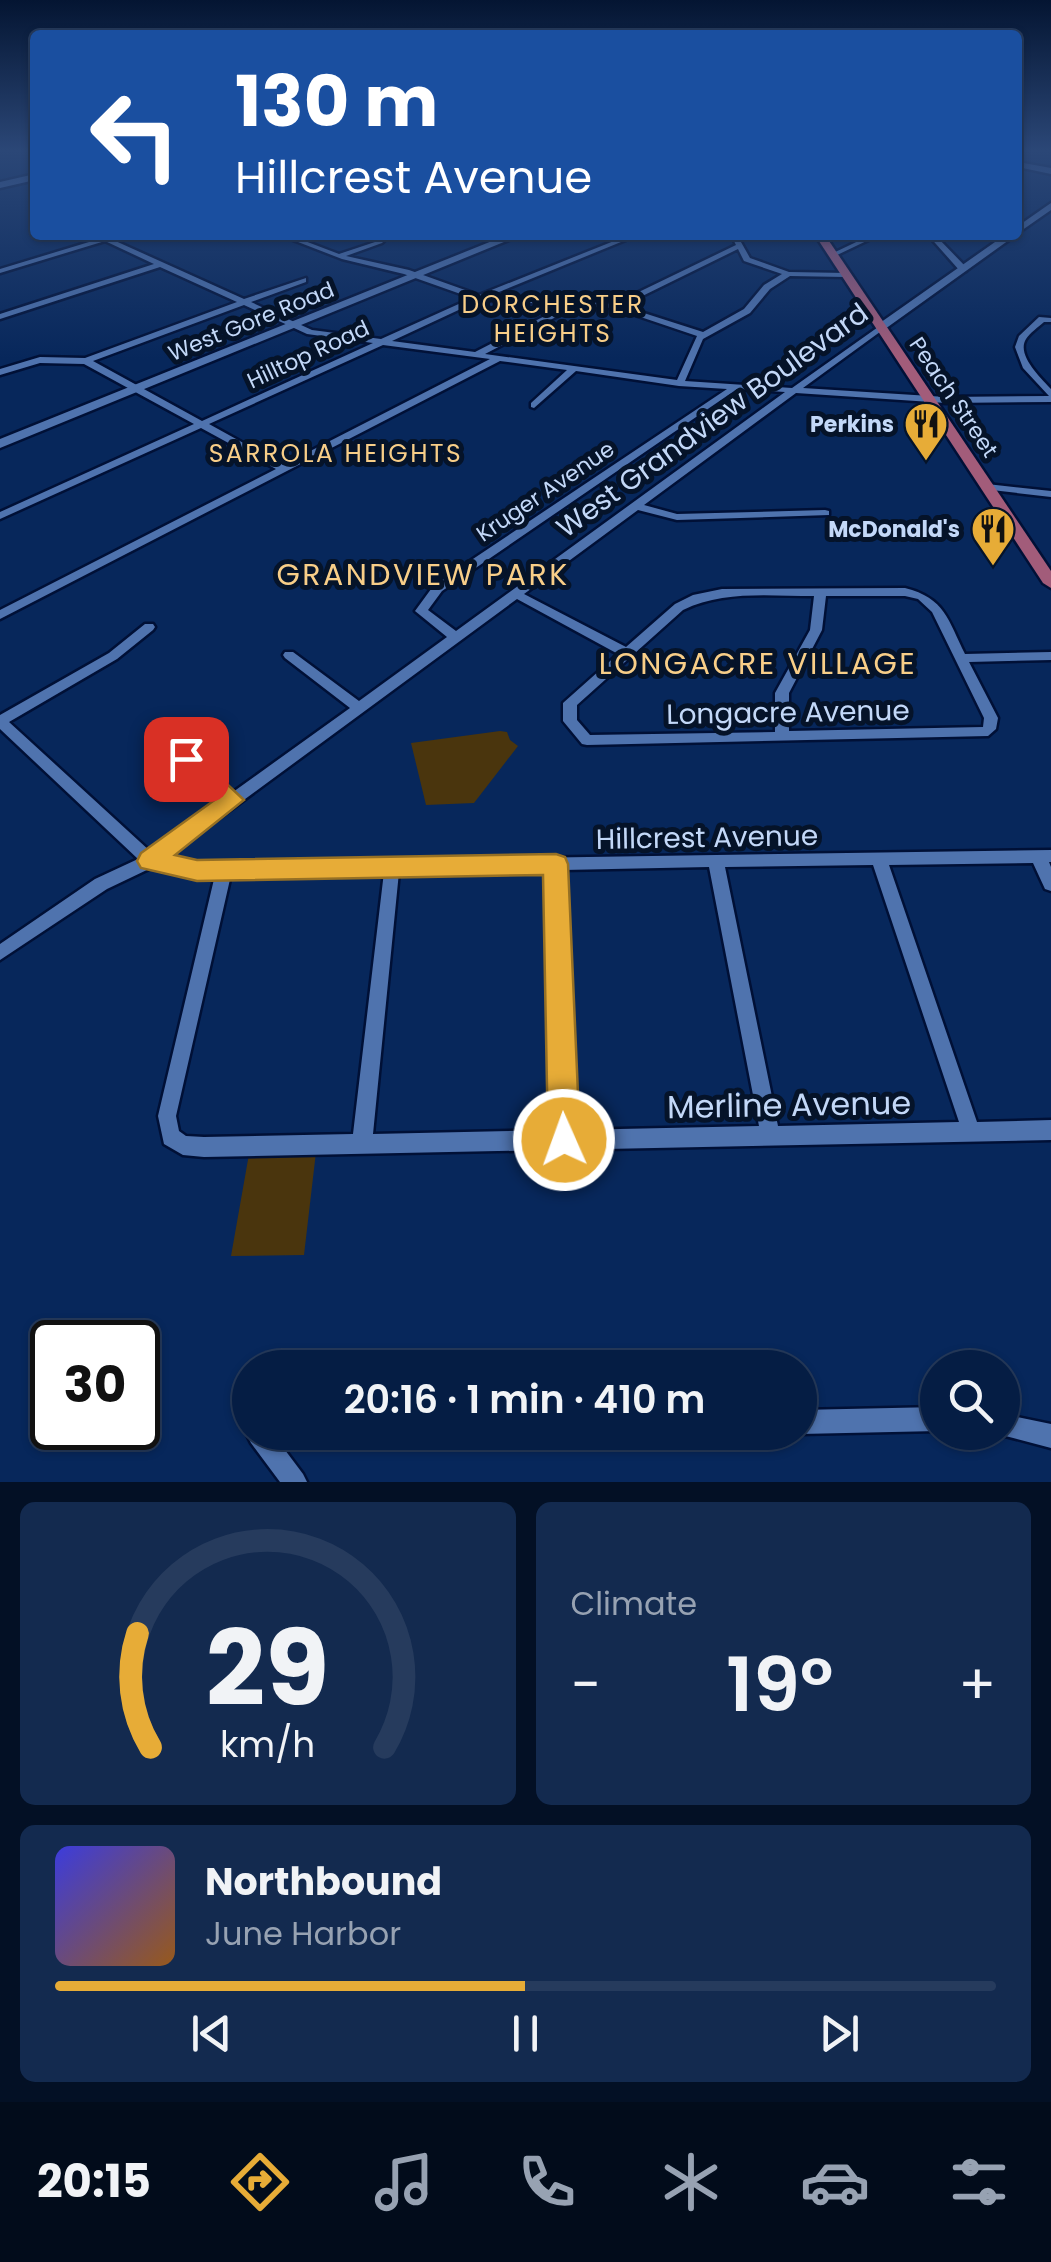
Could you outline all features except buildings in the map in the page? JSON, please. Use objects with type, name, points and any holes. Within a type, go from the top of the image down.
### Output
[{"type":"main road","name":"Peach Street","points":[[823,240],[1051,583]]},
{"type":"street","points":[[0,271],[91,240]]},
{"type":"street","points":[[106,240],[293,326],[382,342],[680,383],[928,398],[1051,397]]},
{"type":"street","points":[[297,240],[479,298],[615,306],[703,335]]},
{"type":"street","points":[[340,256],[382,240]]},
{"type":"street","name":"West Gore Road","points":[[0,444],[504,240]]},
{"type":"street","name":"Hilltop Road","points":[[0,516],[479,298],[622,240]]},
{"type":"street","points":[[736,240],[746,258]]},
{"type":"street","points":[[833,255],[865,240]]},
{"type":"street","points":[[935,240],[962,269]]},
{"type":"street","name":"West Grandview Boulevard","points":[[0,953],[101,884],[150,861],[1004,240]]},
{"type":"street","points":[[615,306],[739,246]]},
{"type":"street","points":[[722,255],[746,258],[788,274],[846,275]]},
{"type":"street","points":[[0,317],[159,265]]},
{"type":"street","points":[[680,383],[703,335],[747,312],[767,287],[788,274]]},
{"type":"street","points":[[0,372],[40,360],[86,361],[303,280]]},
{"type":"street","points":[[476,355],[576,304]]},
{"type":"street","points":[[868,308],[904,311]]},
{"type":"street","points":[[1049,319],[1022,338],[1019,348],[1026,366],[1051,397]]},
{"type":"street","points":[[0,615],[498,358]]},
{"type":"street","points":[[86,361],[284,469]]},
{"type":"street","points":[[534,404],[574,369]]},
{"type":"street","name":"Kruger Avenue","points":[[456,637],[421,612],[438,588],[735,387]]},
{"type":"street","points":[[987,486],[1051,494]]},
{"type":"street","points":[[639,507],[677,518],[825,513]]},
{"type":"street","points":[[587,740],[572,726],[568,708],[679,607],[696,598],[722,593],[905,592],[922,596],[937,610],[961,658],[1051,656]]},
{"type":"street","points":[[782,736],[782,694],[816,630],[820,593]]},
{"type":"street","points":[[516,594],[628,653]]},
{"type":"street","points":[[149,627],[112,656],[0,721],[150,861]]},
{"type":"street","points":[[289,656],[358,707]]},
{"type":"street","name":"Longacre Avenue","points":[[587,740],[975,735],[989,730],[991,718],[961,658]]},
{"type":"street","points":[[186,759],[232,800]]},
{"type":"street","points":[[1044,856],[1051,884]]},
{"type":"street","name":"Hillcrest Avenue","points":[[150,861],[183,869],[224,870],[1044,856]]},
{"type":"street","points":[[879,859],[971,1132]]},
{"type":"street","points":[[716,862],[770,1136]]},
{"type":"street","points":[[556,864],[564,1140]]},
{"type":"street","points":[[362,1144],[392,867]]},
{"type":"street","name":"Merline Avenue","points":[[224,870],[167,1116],[171,1136],[183,1145],[204,1148],[1051,1130]]},
{"type":"street","points":[[817,1422],[920,1419]]},
{"type":"street","points":[[1020,1428],[1051,1436]]},
{"type":"street","points":[[271,1450],[296,1482]]},
{"type":"shaded area","points":[[507,732],[518,746],[474,803],[426,805],[411,743]]},
{"type":"shaded area","points":[[316,1152],[304,1255],[231,1256],[249,1154]]},
{"type":"place","name":"Perkins","points":[[926,462]]},
{"type":"place","name":"McDonald's","points":[[993,567]]},
{"type":"district","name":"DORCHESTER HEIGHTS","points":[[553,318]]},
{"type":"district","name":"SARROLA HEIGHTS","points":[[336,453]]},
{"type":"district","name":"GRANDVIEW PARK","points":[[423,575]]},
{"type":"district","name":"LONGACRE VILLAGE","points":[[758,664]]},
{"type":"route","points":[[186,759],[232,800],[150,861],[197,870],[556,864],[564,1140]]}]
